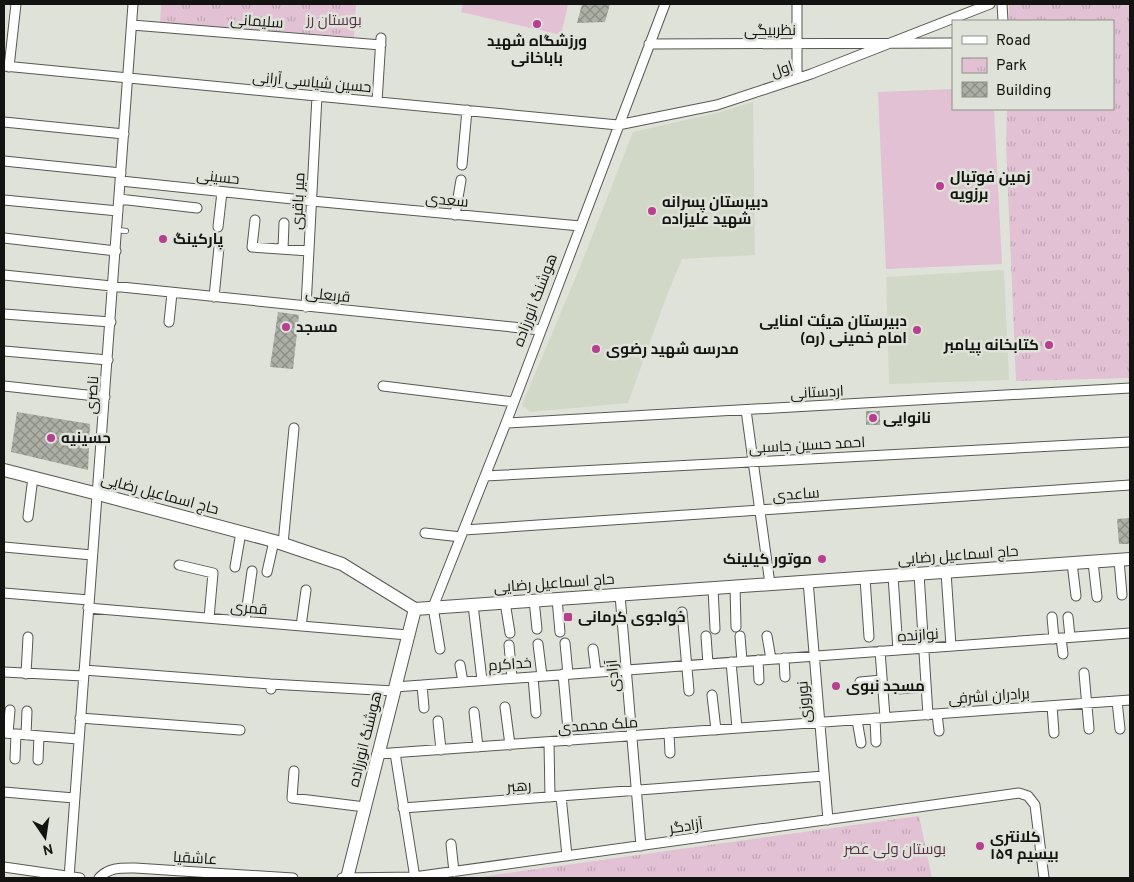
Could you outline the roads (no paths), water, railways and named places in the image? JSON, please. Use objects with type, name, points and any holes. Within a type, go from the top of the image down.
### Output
[{"type":"main road","name":"حاج اسماعیل رضایی","points":[[4,470],[241,532],[342,564],[415,609],[1124,560]]},
{"type":"main road","name":"هوشنگ انورزاده","points":[[346,878],[415,609]]},
{"type":"street","points":[[6,66],[16,4]]},
{"type":"street","name":"ناصری","points":[[69,877],[116,250],[122,230],[118,211],[133,4]]},
{"type":"street","name":"هوشنگ انورزاده","points":[[433,607],[506,423],[664,4]]},
{"type":"street","points":[[797,4],[797,78]]},
{"type":"street","points":[[891,43],[990,4]]},
{"type":"street","points":[[1002,4],[1003,20]]},
{"type":"street","name":"سلیمانی","points":[[132,25],[381,42],[377,102]]},
{"type":"street","name":"نظربیگی","points":[[649,44],[891,43]]},
{"type":"street","name":"اول","points":[[618,125],[717,104],[797,78],[891,43],[952,44]]},
{"type":"street","name":"حسین شیاسی آرانی","points":[[6,66],[618,125]]},
{"type":"street","name":"میر باقری","points":[[306,306],[318,96]]},
{"type":"street","points":[[462,165],[468,110]]},
{"type":"street","points":[[4,122],[124,134]]},
{"type":"street","name":"حسینی","points":[[4,161],[222,192],[312,201]]},
{"type":"street","points":[[455,215],[460,180]]},
{"type":"street","points":[[218,227],[222,192]]},
{"type":"street","points":[[119,199],[198,208]]},
{"type":"street","points":[[4,200],[118,211]]},
{"type":"street","name":"سعدی","points":[[312,201],[580,226]]},
{"type":"street","points":[[255,220],[252,247],[309,252]]},
{"type":"street","points":[[282,249],[284,223]]},
{"type":"street","points":[[4,238],[116,250]]},
{"type":"street","points":[[214,297],[220,248]]},
{"type":"street","name":"قربعلی","points":[[4,275],[541,330]]},
{"type":"street","points":[[169,322],[172,293]]},
{"type":"street","points":[[4,314],[111,322]]},
{"type":"street","points":[[4,351],[108,360]]},
{"type":"street","points":[[4,386],[105,397]]},
{"type":"street","points":[[383,386],[514,402]]},
{"type":"street","name":"اردستانی","points":[[506,423],[1130,388]]},
{"type":"street","points":[[746,410],[770,584]]},
{"type":"street","points":[[267,572],[278,543],[294,428]]},
{"type":"street","name":"احمد حسین جاسبی","points":[[485,476],[1130,442]]},
{"type":"street","points":[[28,517],[33,477]]},
{"type":"street","name":"ساعدی","points":[[425,533],[462,533],[760,510],[1130,485]]},
{"type":"street","points":[[235,566],[241,532]]},
{"type":"street","points":[[4,547],[92,555]]},
{"type":"street","points":[[1122,594],[1124,560]]},
{"type":"street","points":[[1093,562],[1097,596]]},
{"type":"street","points":[[1072,563],[1076,596]]},
{"type":"street","points":[[179,565],[213,573],[209,618]]},
{"type":"street","points":[[245,621],[252,571]]},
{"type":"street","points":[[946,572],[951,646]]},
{"type":"street","points":[[919,574],[926,687],[932,714],[939,732]]},
{"type":"street","points":[[893,576],[898,650]]},
{"type":"street","points":[[865,578],[869,637]]},
{"type":"street","name":"نوروزی","points":[[808,582],[828,820]]},
{"type":"street","points":[[735,586],[736,627]]},
{"type":"street","points":[[713,588],[716,629]]},
{"type":"street","points":[[301,626],[306,590]]},
{"type":"street","name":"قمری","points":[[4,593],[209,618],[408,635]]},
{"type":"street","name":"آزادی","points":[[620,594],[641,846]]},
{"type":"street","points":[[557,599],[560,632]]},
{"type":"street","points":[[534,600],[537,629]]},
{"type":"street","points":[[505,602],[510,633]]},
{"type":"street","points":[[473,604],[482,680]]},
{"type":"street","points":[[433,607],[440,649]]},
{"type":"street","points":[[682,612],[689,691]]},
{"type":"street","points":[[1052,617],[1062,638]]},
{"type":"street","points":[[1063,654],[1062,638],[1068,617]]},
{"type":"street","name":"نوازنده","points":[[731,662],[1130,633]]},
{"type":"street","points":[[706,636],[708,664]]},
{"type":"street","points":[[740,636],[742,661]]},
{"type":"street","points":[[767,636],[771,659]]},
{"type":"street","points":[[26,674],[28,637]]},
{"type":"street","points":[[565,643],[569,741]]},
{"type":"street","points":[[536,713],[538,644]]},
{"type":"street","points":[[508,645],[512,678]]},
{"type":"street","points":[[593,649],[596,672]]},
{"type":"street","points":[[880,651],[885,717]]},
{"type":"street","points":[[784,658],[785,677]]},
{"type":"street","points":[[758,660],[759,680]]},
{"type":"street","points":[[731,662],[737,728]]},
{"type":"street","name":"خداکرم","points":[[4,672],[26,674],[83,673],[270,687],[394,689],[482,680],[731,662]]},
{"type":"street","points":[[460,665],[463,682]]},
{"type":"street","points":[[1084,673],[1089,729]]},
{"type":"street","points":[[860,682],[882,680]]},
{"type":"street","points":[[422,685],[424,708]]},
{"type":"street","points":[[898,689],[926,687]]},
{"type":"street","points":[[712,695],[716,730]]},
{"type":"street","name":"برادران اشرفی","points":[[820,722],[1130,700]]},
{"type":"street","points":[[1117,701],[1120,729]]},
{"type":"street","points":[[1052,706],[1054,733]]},
{"type":"street","points":[[505,707],[510,745]]},
{"type":"street","points":[[10,710],[14,759]]},
{"type":"street","points":[[13,733],[27,711]]},
{"type":"street","points":[[474,712],[478,747]]},
{"type":"street","points":[[80,718],[240,730]]},
{"type":"street","points":[[875,718],[876,742]]},
{"type":"street","points":[[857,720],[861,743]]},
{"type":"street","points":[[438,721],[441,750]]},
{"type":"street","name":"ملک محمدی","points":[[377,754],[820,722]]},
{"type":"street","points":[[13,733],[78,739]]},
{"type":"street","points":[[669,733],[670,753]]},
{"type":"street","points":[[38,760],[39,736]]},
{"type":"street","points":[[549,742],[550,797]]},
{"type":"street","points":[[395,753],[414,878]]},
{"type":"street","points":[[294,771],[292,798],[365,806]]},
{"type":"street","name":"رهبر","points":[[403,808],[824,776]]},
{"type":"street","points":[[4,792],[74,798]]},
{"type":"street","name":"آزادگر","points":[[342,878],[414,878],[454,875],[567,856],[1019,793],[1028,796],[1034,806],[1044,878]]},
{"type":"street","points":[[560,796],[567,856]]},
{"type":"street","points":[[451,844],[454,875]]},
{"type":"street","points":[[4,867],[21,874],[80,878]]},
{"type":"street","name":"عاشقیا","points":[[100,878],[104,873],[114,869],[136,868],[293,878]]},
{"type":"place","name":"ورزشگاه شهید باباخانی","points":[[537,24]]},
{"type":"place","name":"زمین فوتبال برزویه","points":[[940,186]]},
{"type":"place","name":"دبیرستان پسرانه شهید علیزاده","points":[[652,211]]},
{"type":"place","name":"پارکینگ","points":[[163,239]]},
{"type":"place","name":"مسجد","points":[[286,327]]},
{"type":"place","name":"دبیرستان هیئت امنایی امام خمینی (ره)","points":[[917,330]]},
{"type":"place","name":"کتابخانه پیامبر","points":[[1049,345]]},
{"type":"place","name":"مدرسه شهید رضوی","points":[[596,349]]},
{"type":"place","name":"نانوایی","points":[[873,418]]},
{"type":"place","name":"حسینیه","points":[[51,438]]},
{"type":"place","name":"موتور کیلینک","points":[[822,559]]},
{"type":"place","name":"خواجوی کرمانی","points":[[568,617]]},
{"type":"place","name":"مسجد نبوی","points":[[836,686]]},
{"type":"place","name":"کلانتری ۱۵۹ بیسیم","points":[[980,846]]},
{"type":"park label","name":"بوستان رز","points":[[334,20]]},
{"type":"park label","name":"بوستان ولی عصر","points":[[895,849]]}]
